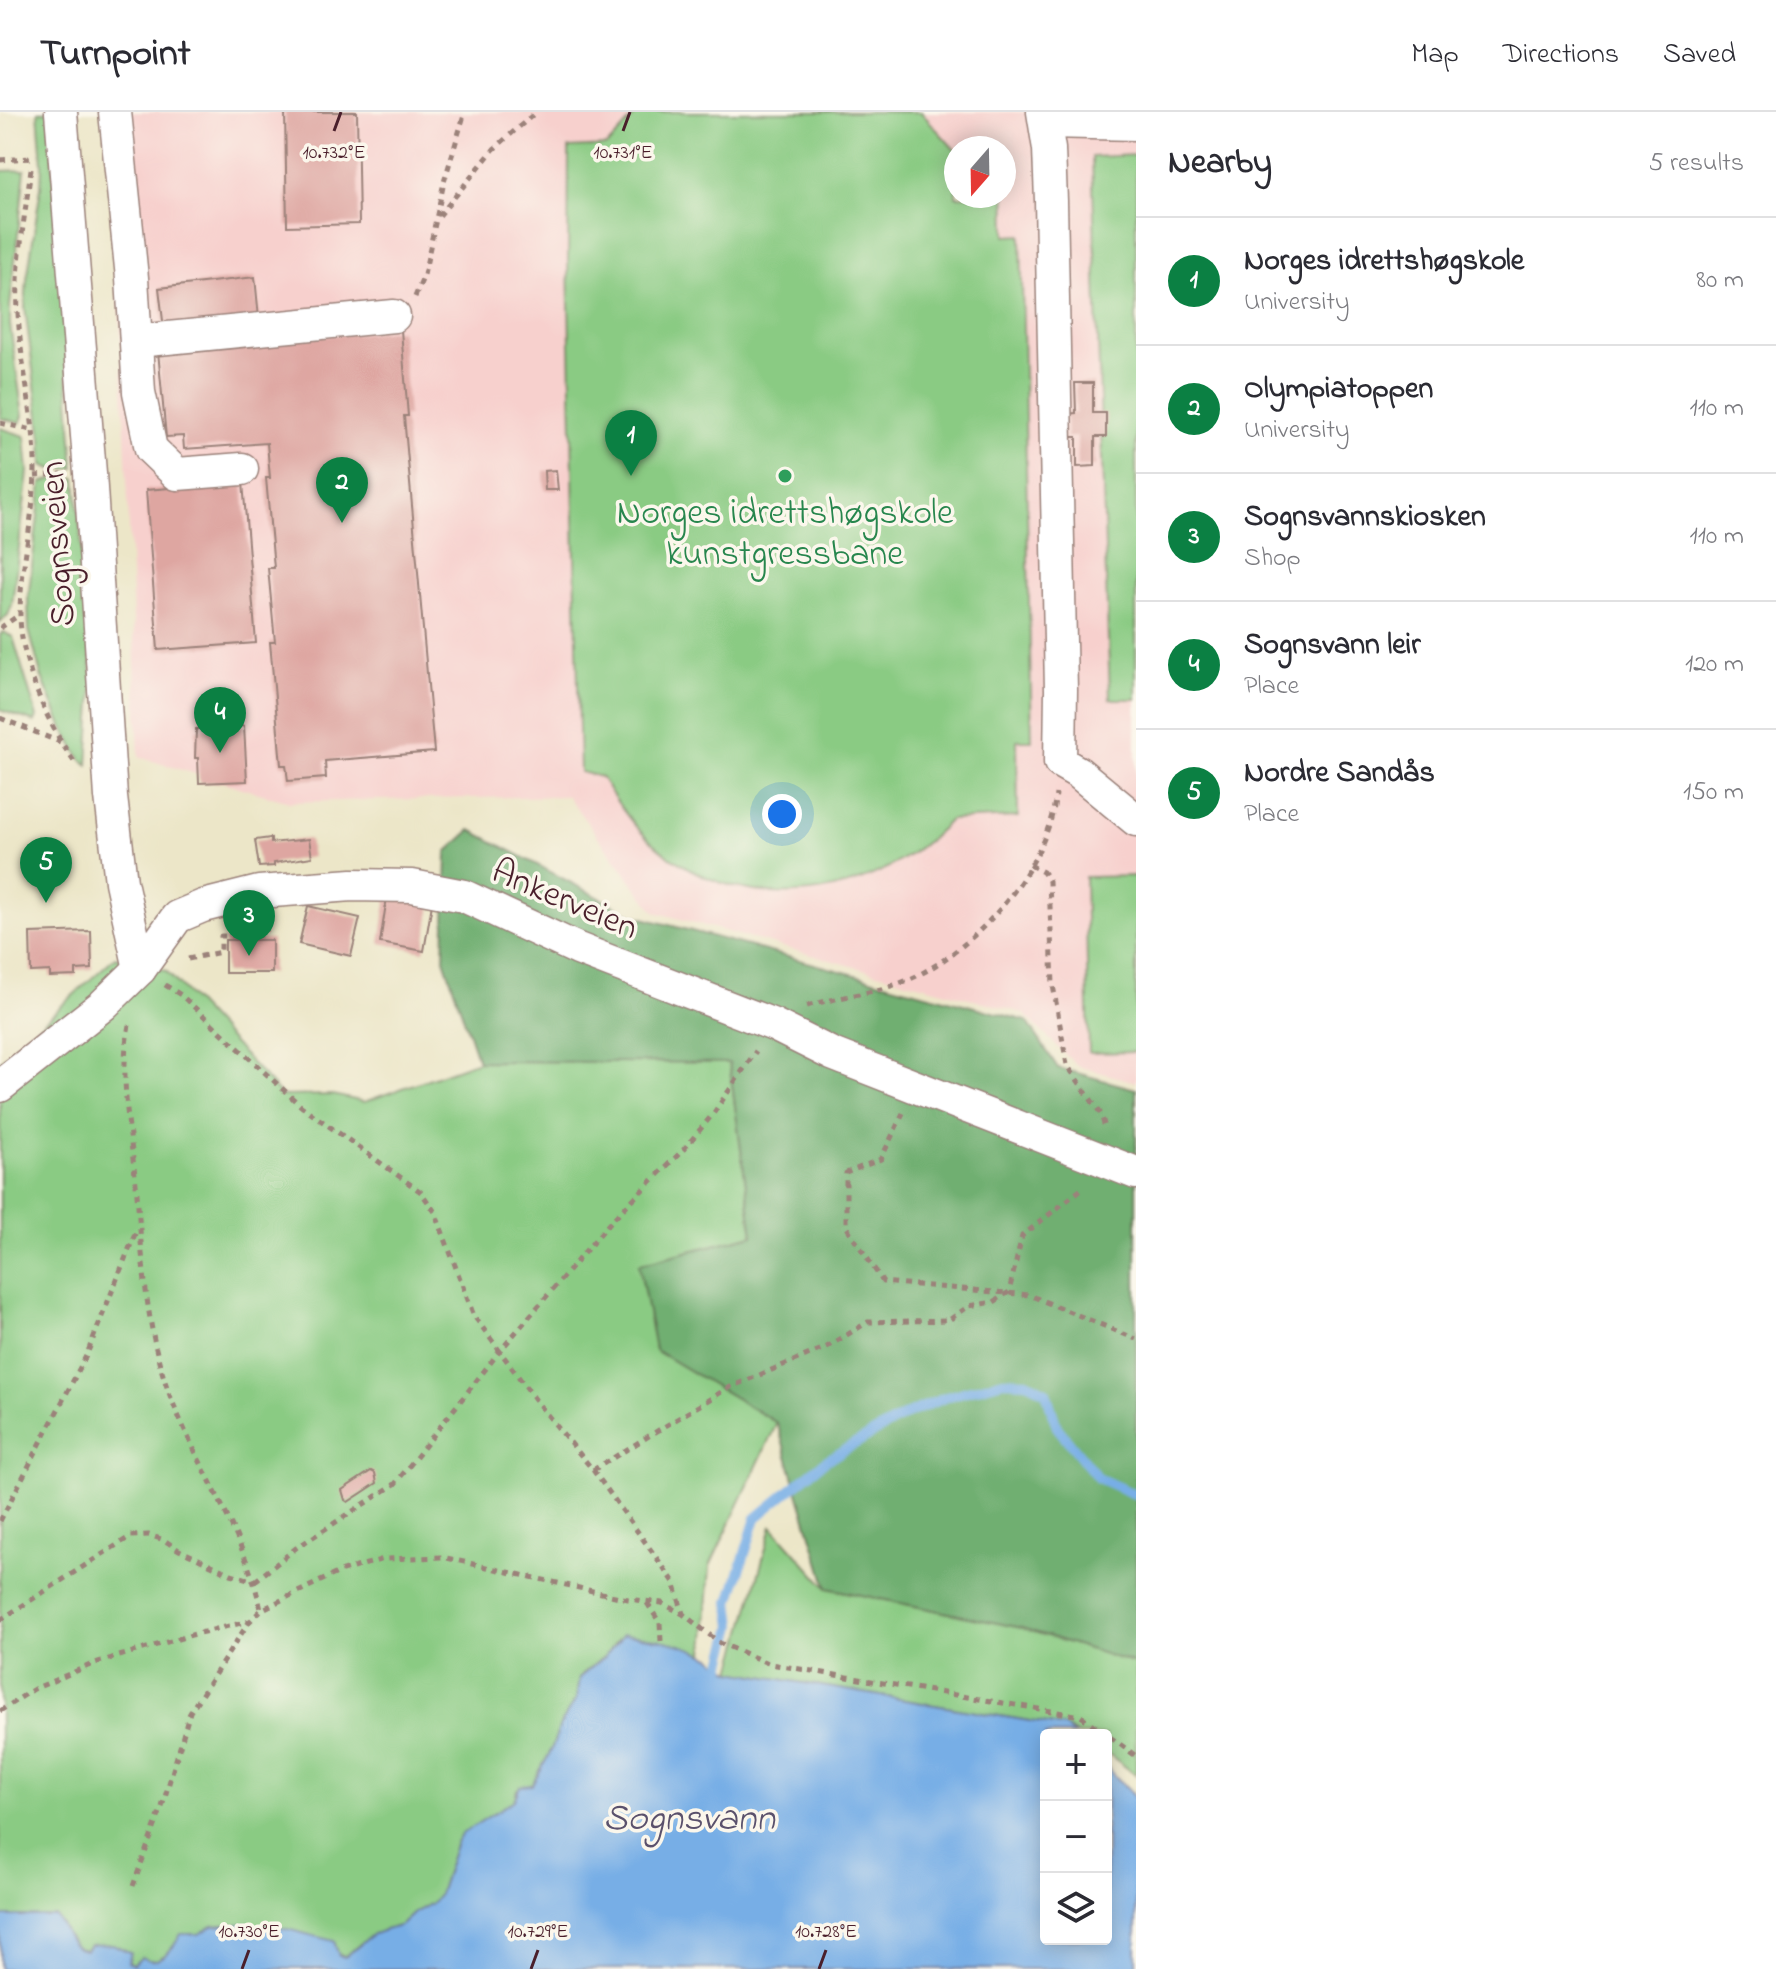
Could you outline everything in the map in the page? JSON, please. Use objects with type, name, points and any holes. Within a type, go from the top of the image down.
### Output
[{"type":"lane","name":"Sognsveien","points":[[61,112],[92,487],[111,797],[121,882],[140,969]]},
{"type":"lane","points":[[115,112],[139,392],[151,449],[177,474],[242,469]]},
{"type":"lane","points":[[1136,124],[1044,117],[1051,201],[1060,762],[1079,773],[1136,820]]},
{"type":"lane","points":[[137,341],[394,316]]},
{"type":"lane","name":"Ankerveien","points":[[0,1086],[54,1041],[92,1015],[140,969],[177,917],[203,906],[259,892],[386,884],[464,896],[578,949],[774,1025],[832,1054],[1136,1173]]},
{"type":"path","points":[[394,316],[405,310],[415,297],[424,275],[444,182],[465,112]]},
{"type":"path","points":[[438,218],[494,149],[536,112]]},
{"type":"path","points":[[31,145],[17,295],[21,351],[33,430],[35,485],[20,615],[31,670],[61,742],[81,771],[111,797]]},
{"type":"path","points":[[0,160],[31,158]]},
{"type":"path","points":[[0,423],[33,430]]},
{"type":"path","points":[[0,628],[20,615]]},
{"type":"path","points":[[0,718],[61,742]]},
{"type":"path","points":[[255,1581],[296,1548],[395,1484],[499,1352],[612,1220],[684,1149],[713,1114],[774,1025],[806,1006],[905,981],[942,961],[970,939],[1014,892],[1030,865],[1054,808]]},
{"type":"path","points":[[593,1470],[639,1439],[728,1388],[827,1347],[868,1322],[949,1320],[969,1306],[994,1302],[1009,1292],[1022,1236],[1068,1198],[1076,1195],[1103,1160],[1108,1138],[1101,1114],[1067,1065],[1053,985],[1049,881],[1043,872],[1030,865]]},
{"type":"path","points":[[221,952],[221,936],[263,935]]},
{"type":"path","points":[[140,969],[124,1059],[138,1226],[154,1341],[186,1435],[255,1581],[261,1610]]},
{"type":"path","points":[[181,995],[301,1106],[421,1192],[435,1212],[474,1316],[593,1470],[674,1582],[683,1614]]},
{"type":"path","points":[[915,1086],[881,1159],[846,1173],[846,1226],[883,1282],[1029,1295],[1136,1339]]},
{"type":"path","points":[[0,1521],[87,1354],[138,1226]]},
{"type":"path","points":[[0,1620],[131,1536],[149,1535],[164,1540],[218,1568],[255,1581]]},
{"type":"path","points":[[133,1886],[162,1807],[190,1712],[250,1621],[261,1610],[339,1572],[405,1556],[442,1557],[662,1603],[683,1614],[720,1643],[770,1664],[1081,1716],[1136,1756]]},
{"type":"path","points":[[647,1602],[660,1623],[661,1641]]},
{"type":"path","points":[[0,1711],[34,1689],[95,1663],[250,1621]]},
{"type":"shaded area","points":[[111,112],[1136,112],[1136,1082],[1077,1066],[1023,1013],[655,912],[567,796],[289,802],[139,757]]},
{"type":"green space","points":[[38,112],[49,112],[74,468],[52,469],[43,465],[25,308],[41,187]]},
{"type":"green space","points":[[638,112],[921,112],[944,138],[944,208],[1006,208],[1006,236],[1021,235],[1032,740],[1017,740],[1018,817],[950,820],[917,849],[880,871],[841,886],[800,893],[759,892],[719,882],[681,864],[638,829],[601,777],[580,772],[568,260],[569,148],[607,146]]},
{"type":"green space","points":[[1136,155],[1136,699],[1110,699],[1092,157]]},
{"type":"green space","points":[[25,170],[10,306],[23,416],[20,423],[0,418],[0,171]]},
{"type":"green space","points":[[0,428],[25,436],[28,472],[12,605],[8,615],[0,622]]},
{"type":"green space","points":[[76,478],[93,688],[88,765],[81,759],[62,726],[41,675],[29,630],[28,599],[42,483]]},
{"type":"green space","points":[[3,632],[13,637],[37,717],[35,722],[0,710],[0,635]]},
{"type":"green space","points":[[471,830],[632,915],[1027,1021],[1058,1068],[1136,1089],[1136,1664],[1022,1628],[827,1588],[777,1423],[655,1350],[639,1264],[753,1235],[729,1063],[478,1061],[444,959],[447,852]]},
{"type":"green space","points":[[1136,876],[1136,1052],[1089,1053],[1085,877]]},
{"type":"green space","points":[[115,957],[166,971],[282,1096],[333,1095],[364,1102],[478,1061],[729,1062],[753,1235],[640,1264],[655,1350],[777,1423],[710,1566],[704,1654],[651,1639],[618,1639],[605,1656],[582,1674],[576,1700],[561,1723],[550,1753],[532,1785],[517,1789],[515,1800],[463,1833],[456,1842],[439,1894],[432,1903],[401,1925],[361,1943],[345,1957],[265,1929],[234,1924],[213,1926],[155,1961],[133,1965],[129,1964],[129,1959],[119,1948],[80,1950],[73,1945],[55,1916],[0,1916],[0,1062]]},
{"type":"green space","points":[[772,1526],[827,1588],[1022,1628],[1136,1664],[1136,1775],[1112,1757],[1112,1729],[1068,1729],[732,1671]]},
{"type":"water","name":"Sognsvann","points":[[623,1635],[657,1639],[690,1648],[732,1671],[1065,1727],[1067,1729],[1040,1729],[1040,1945],[1112,1945],[1112,1772],[1136,1798],[1136,1969],[0,1969],[0,1916],[55,1916],[75,1946],[86,1950],[90,1945],[113,1944],[131,1953],[128,1962],[133,1965],[142,1957],[160,1959],[181,1934],[199,1934],[213,1926],[244,1924],[283,1928],[334,1941],[339,1956],[345,1957],[373,1934],[401,1925],[432,1903],[439,1894],[456,1842],[463,1833],[514,1800],[520,1786],[532,1785],[550,1753],[561,1723],[576,1700],[579,1678],[605,1656]]},
{"type":"building","points":[[285,112],[357,112],[359,224],[287,226]]},
{"type":"building","points":[[255,277],[259,318],[164,329],[159,288]]},
{"type":"building","points":[[401,330],[408,416],[404,416],[434,752],[325,761],[326,778],[288,781],[286,765],[281,765],[270,642],[275,642],[268,568],[274,568],[266,478],[270,478],[267,443],[184,449],[183,436],[166,437],[158,351]]},
{"type":"building","points":[[1075,383],[1093,383],[1093,413],[1106,413],[1106,437],[1095,437],[1095,466],[1077,467],[1077,437],[1067,437],[1066,414],[1076,413]]},
{"type":"building","points":[[556,470],[558,490],[545,490],[544,471]]},
{"type":"building","points":[[243,482],[256,643],[158,650],[146,490]]},
{"type":"building","points":[[244,726],[247,781],[199,783],[198,758],[195,758],[196,729]]},
{"type":"building","points":[[271,838],[271,843],[309,839],[312,857],[259,867],[255,840]]},
{"type":"building","points":[[387,897],[432,904],[424,951],[380,943]]},
{"type":"building","points":[[308,906],[360,918],[351,956],[299,944]]},
{"type":"building","points":[[91,931],[92,969],[76,970],[76,976],[50,977],[50,971],[31,972],[30,933]]},
{"type":"building","points":[[225,940],[272,940],[272,973],[225,973]]},
{"type":"building","points":[[371,1471],[375,1473],[377,1483],[348,1502],[345,1500],[342,1490]]},
{"type":"waterway","points":[[722,1667],[733,1626],[730,1602],[756,1518],[825,1461],[907,1414],[949,1396],[1003,1381],[1027,1382],[1046,1392],[1057,1427],[1098,1478],[1136,1495]]},
{"type":"place","name":"Norges idrettshøgskole","points":[[631,476]]},
{"type":"place","name":"Norges idrettshøgskole kunstgressbane","points":[[785,476]]},
{"type":"place","name":"Olympiatoppen","points":[[342,523]]},
{"type":"place","name":"Sognsvann leir","points":[[220,753]]},
{"type":"place","name":"Nordre Sandås","points":[[46,903]]},
{"type":"place","name":"Sognsvannskiosken","points":[[249,956]]}]
